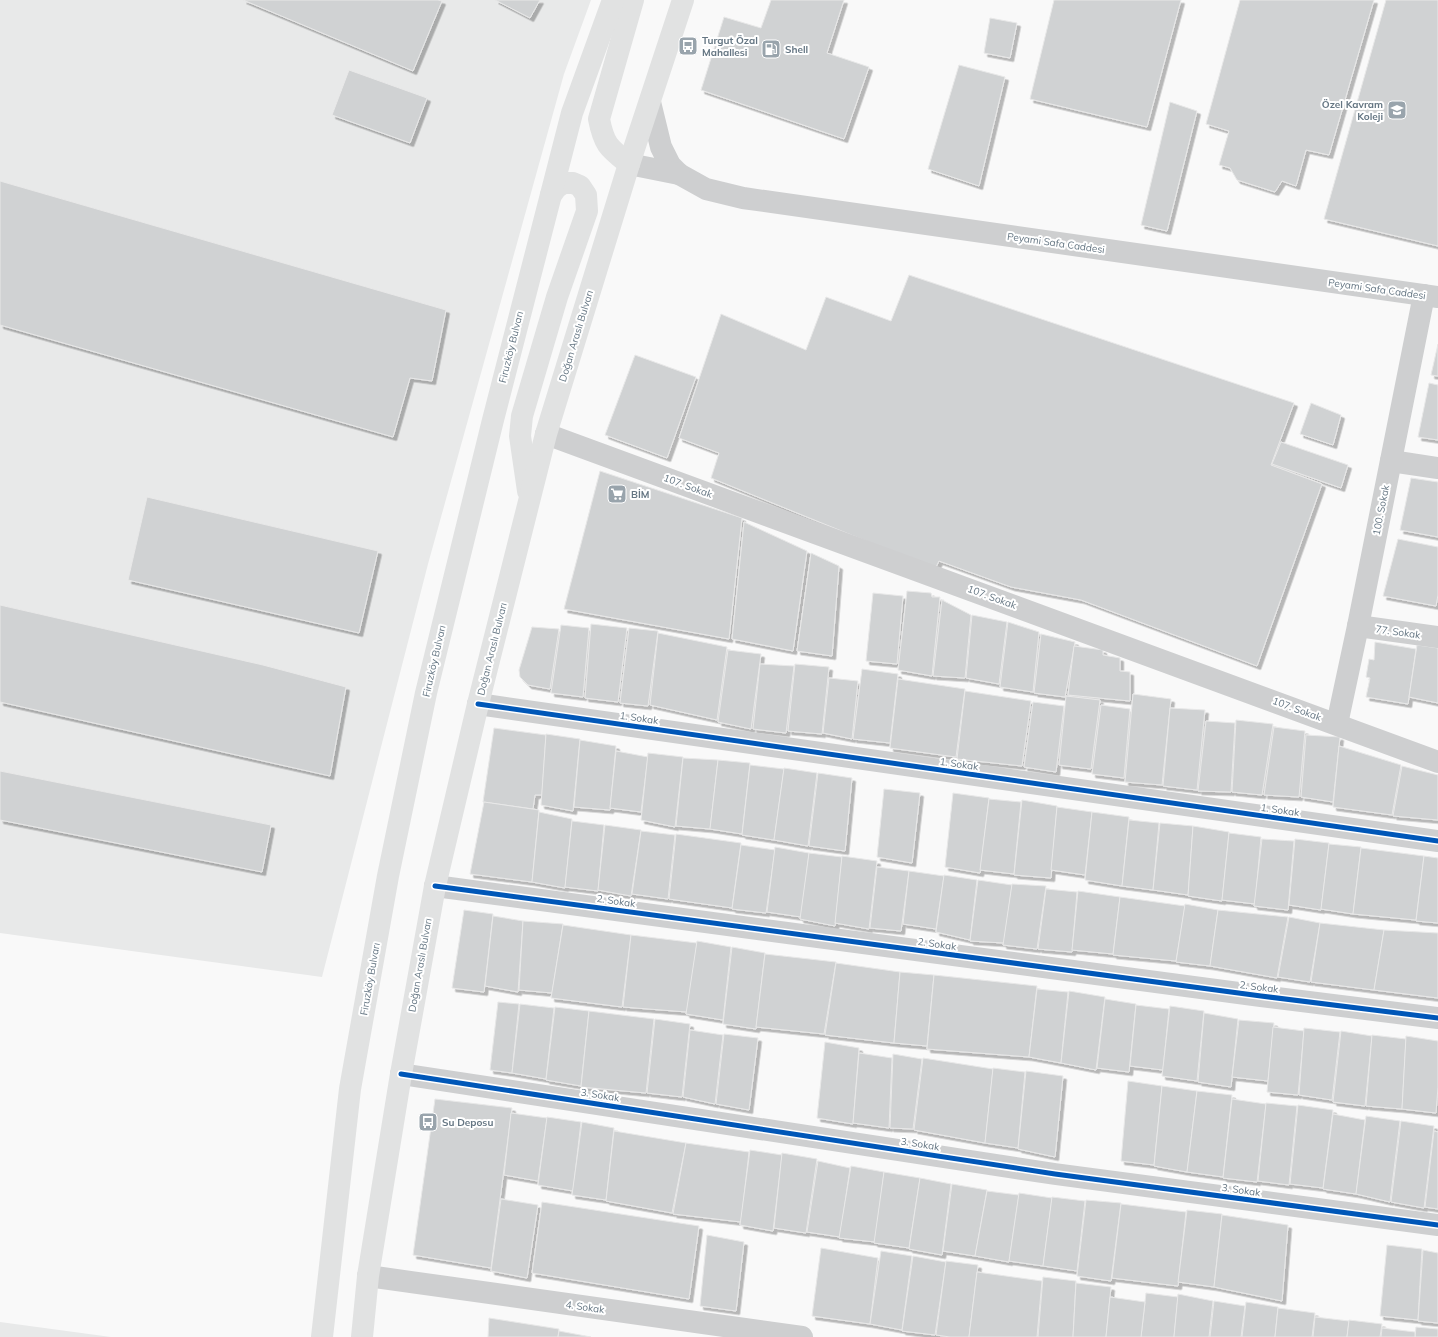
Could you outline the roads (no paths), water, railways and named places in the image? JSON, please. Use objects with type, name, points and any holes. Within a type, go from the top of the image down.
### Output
[{"type":"main road","name":"Firuzköy Bulvarı","points":[[322,1337],[350,1089],[390,869],[426,693],[492,420],[572,113],[613,0]]},
{"type":"main road","points":[[629,164],[611,150],[602,136],[599,120],[633,0]]},
{"type":"main road","name":"Doğan Araslı Bulvarı","points":[[362,1337],[368,1276],[401,1074],[435,886],[478,704],[546,434],[629,164],[683,0]]},
{"type":"main road","points":[[529,502],[520,436],[522,416],[557,297],[588,211],[586,195],[580,186],[572,183],[563,183],[556,188],[551,195]]},
{"type":"street","points":[[650,102],[661,147],[670,165],[679,174]]},
{"type":"street","points":[[629,164],[679,174]]},
{"type":"street","name":"Peyami Safa Caddesi","points":[[679,174],[706,189],[743,198],[1431,296]]},
{"type":"street","name":"100. Sokak","points":[[1337,724],[1391,461],[1431,296]]},
{"type":"street","name":"107. Sokak","points":[[546,434],[1438,762]]},
{"type":"street","points":[[1391,461],[1438,468]]},
{"type":"street","name":"77. Sokak","points":[[1358,626],[1438,637]]},
{"type":"street","name":"1. Sokak","points":[[478,704],[1438,842]]},
{"type":"street","name":"2. Sokak","points":[[435,886],[1253,995],[1438,1018]]},
{"type":"street","name":"3. Sokak","points":[[401,1074],[1055,1174],[1438,1226]]},
{"type":"street","name":"4. Sokak","points":[[368,1276],[802,1337]]},
{"type":"place","name":"Turgut Özal Mahallesi","points":[[688,46]]},
{"type":"place","name":"Shell","points":[[771,49]]},
{"type":"place","name":"Özel Kavram Koleji","points":[[1397,110]]},
{"type":"place","name":"BİM","points":[[617,494]]},
{"type":"place","name":"Su Deposu","points":[[428,1122]]}]
